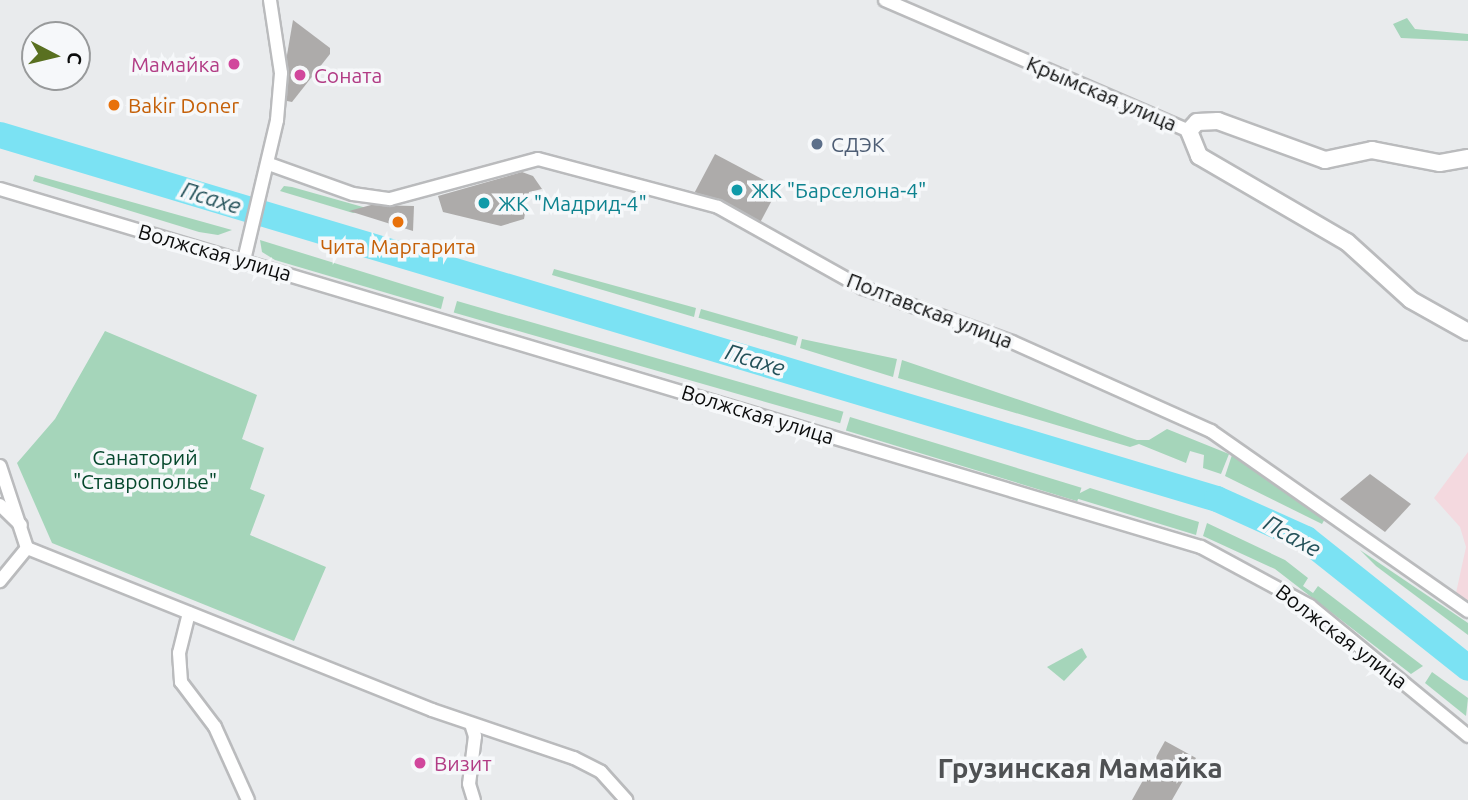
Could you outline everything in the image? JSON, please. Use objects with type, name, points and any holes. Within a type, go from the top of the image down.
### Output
[{"type":"street","points":[[244,260],[269,164],[281,73],[271,0]]},
{"type":"street","name":"Крымская улица","points":[[885,0],[1189,131],[1199,156],[1347,242],[1411,300],[1468,332]]},
{"type":"street","points":[[1189,131],[1197,122],[1218,121],[1325,160],[1372,150],[1439,163],[1468,158]]},
{"type":"street","name":"Полтавская улица","points":[[269,164],[353,194],[390,199],[514,161],[538,159],[719,207],[863,288],[1012,342],[1210,431],[1468,611]]},
{"type":"street","name":"Волжская улица","points":[[0,189],[1201,547],[1310,606],[1468,736]]},
{"type":"street","points":[[0,466],[27,548]]},
{"type":"street","points":[[0,505],[21,525]]},
{"type":"street","points":[[0,581],[27,548]]},
{"type":"street","points":[[27,548],[471,724],[588,765],[626,800]]},
{"type":"street","points":[[189,613],[179,653],[181,682],[215,727],[248,800]]},
{"type":"street","points":[[471,724],[475,736],[469,784],[474,800]]},
{"type":"shaded area","points":[[1468,452],[1468,602],[1456,593],[1466,547],[1460,527],[1434,498]]},
{"type":"green space","points":[[1407,18],[1415,29],[1468,34],[1468,41],[1401,38],[1393,24]]},
{"type":"green space","points":[[35,175],[232,230],[218,235],[199,232],[33,181]]},
{"type":"green space","points":[[284,186],[370,209],[353,213],[280,191]]},
{"type":"green space","points":[[260,240],[444,297],[441,309],[275,260],[262,252]]},
{"type":"green space","points":[[554,269],[696,308],[694,317],[552,275]]},
{"type":"green space","points":[[457,301],[843,412],[840,423],[454,313]]},
{"type":"green space","points":[[701,309],[798,337],[796,345],[699,318]]},
{"type":"green space","name":"Санаторий \"Ставрополье\"","points":[[105,331],[257,395],[242,439],[264,448],[250,489],[265,495],[250,535],[326,567],[294,641],[52,543],[17,463],[55,419]]},
{"type":"green space","points":[[802,339],[897,359],[893,377],[800,348]]},
{"type":"green space","points":[[902,360],[1137,440],[1149,440],[1167,429],[1229,454],[1221,474],[1203,468],[1204,455],[1190,451],[1186,463],[1139,444],[1130,447],[898,378]]},
{"type":"green space","points":[[850,417],[1081,488],[1077,501],[846,430]]},
{"type":"green space","points":[[1232,455],[1327,515],[1322,524],[1225,476]]},
{"type":"green space","points":[[1090,488],[1199,522],[1196,535],[1072,497]]},
{"type":"green space","points":[[1207,523],[1285,560],[1308,578],[1303,586],[1313,593],[1318,586],[1423,666],[1411,674],[1275,569],[1203,536]]},
{"type":"green space","points":[[1360,550],[1468,623],[1468,635],[1376,566]]},
{"type":"green space","points":[[1082,648],[1087,657],[1064,681],[1047,667]]},
{"type":"green space","points":[[1432,672],[1468,698],[1466,716],[1425,683]]},
{"type":"building","name":"Соната","points":[[293,20],[330,48],[330,54],[292,102],[287,101],[287,55]]},
{"type":"building","name":"ЖК \"Барселона-4\"","points":[[715,154],[779,188],[758,226],[695,192]]},
{"type":"building","name":"ЖК \"Мадрид-4\"","points":[[522,172],[533,176],[542,189],[529,192],[524,219],[501,226],[443,212],[438,196]]},
{"type":"building","name":"Чита Маргарита","points":[[371,205],[414,206],[413,231],[349,211]]},
{"type":"building","points":[[1370,474],[1411,504],[1385,532],[1340,499]]},
{"type":"building","points":[[1165,741],[1196,758],[1172,800],[1132,800]]},
{"type":"waterway","name":"Псахе","points":[[0,135],[1217,499],[1306,539],[1468,668]]},
{"type":"place","name":"Мамайка","points":[[234,64]]},
{"type":"place","name":"Соната","points":[[300,75]]},
{"type":"place","name":"Bakir Doner","points":[[114,105]]},
{"type":"place","name":"СДЭК","points":[[817,144]]},
{"type":"place","name":"ЖК \"Барселона-4\"","points":[[737,190]]},
{"type":"place","name":"ЖК \"Мадрид-4\"","points":[[484,203]]},
{"type":"place","name":"Чита Маргарита","points":[[398,222]]},
{"type":"place","name":"Визит","points":[[420,763]]},
{"type":"district","name":"Грузинская Мамайка","points":[[1080,768]]}]
